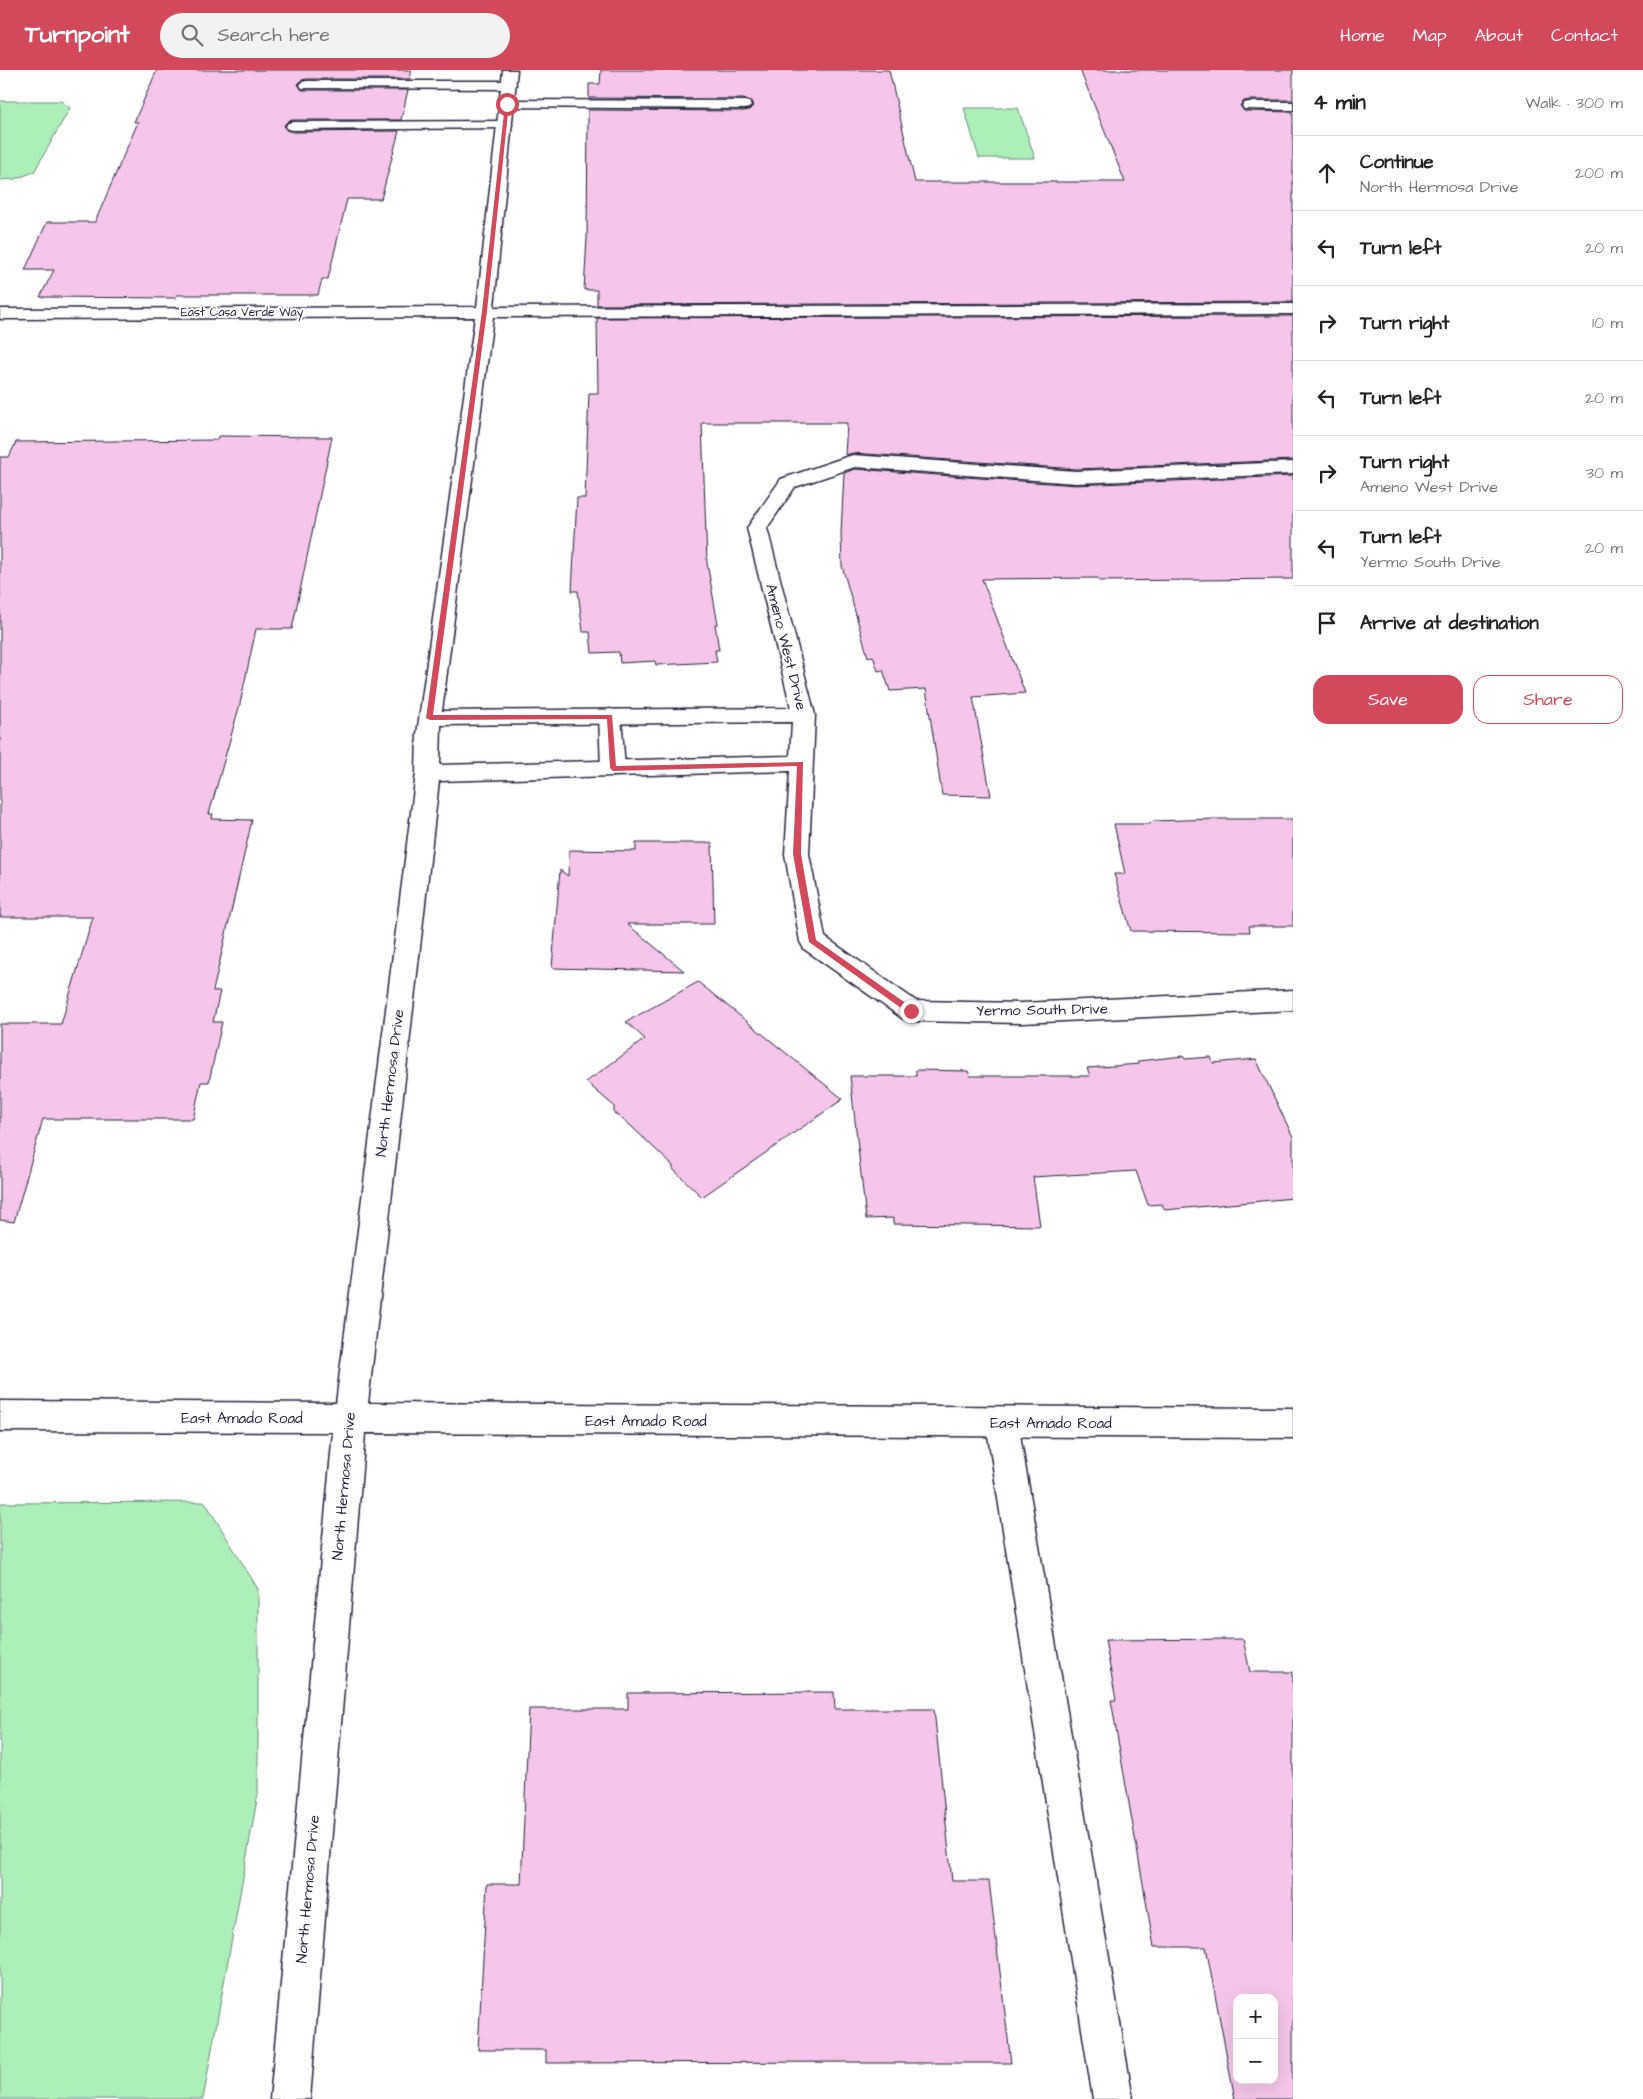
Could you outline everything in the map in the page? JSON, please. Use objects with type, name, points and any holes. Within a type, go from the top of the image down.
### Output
[{"type":"street","points":[[307,85],[508,96],[744,105]]},
{"type":"street","points":[[293,126],[508,96]]},
{"type":"street","name":"North Hermosa Drive","points":[[290,2099],[350,1419],[428,773],[428,734],[485,311],[508,96]]},
{"type":"street","points":[[1249,106],[1293,106]]},
{"type":"street","name":"East Casa Verde Way","points":[[0,314],[1293,309]]},
{"type":"street","name":"Ameno West Drive","points":[[813,942],[797,854],[800,763],[804,715],[757,528],[788,483],[853,461],[1076,477],[1293,468]]},
{"type":"street","points":[[430,718],[804,715]]},
{"type":"street","points":[[610,716],[613,768]]},
{"type":"street","points":[[428,773],[800,763]]},
{"type":"street","name":"Yermo South Drive","points":[[813,942],[911,1011],[1022,1013],[1293,1000]]},
{"type":"street","name":"East Amado Road","points":[[0,1416],[1002,1423],[1293,1423]]},
{"type":"street","points":[[1002,1423],[1113,2099]]},
{"type":"green space","points":[[0,101],[61,101],[70,108],[34,172],[15,179],[0,180]]},
{"type":"green space","points":[[964,108],[1018,108],[1035,158],[979,158]]},
{"type":"green space","points":[[205,1502],[258,1589],[258,1794],[203,2099],[0,2099],[0,1503]]},
{"type":"building","points":[[157,70],[412,70],[410,79],[307,79],[302,80],[298,84],[302,90],[408,90],[401,120],[293,120],[288,121],[284,125],[286,130],[293,132],[399,131],[381,199],[347,199],[328,279],[322,279],[318,295],[177,295],[176,298],[40,297],[54,270],[25,270],[47,222],[95,222],[138,122],[134,122]]},
{"type":"building","points":[[601,70],[889,70],[915,182],[1125,182],[1080,70],[1293,70],[1293,100],[1249,100],[1244,101],[1240,105],[1244,111],[1293,112],[1293,302],[597,305],[597,290],[584,290],[587,238],[588,110],[744,111],[749,110],[753,106],[751,101],[744,99],[589,98],[589,84],[600,84]]},
{"type":"building","points":[[1293,316],[1293,460],[1076,469],[853,453],[845,455],[847,423],[702,423],[707,563],[718,624],[715,624],[719,650],[715,650],[717,662],[656,665],[655,661],[620,663],[619,652],[592,653],[590,632],[583,632],[578,591],[572,591],[577,498],[585,498],[589,393],[598,393],[597,318]]},
{"type":"building","points":[[218,436],[332,437],[292,629],[256,629],[240,704],[209,814],[213,814],[212,819],[252,820],[213,991],[220,991],[213,1022],[222,1022],[209,1082],[201,1082],[193,1119],[43,1119],[14,1222],[0,1220],[0,1024],[61,1024],[93,917],[0,917],[0,457],[9,457],[16,442],[217,440]]},
{"type":"building","points":[[855,469],[1076,485],[1293,476],[1293,579],[1099,581],[1098,578],[982,579],[1025,693],[973,697],[991,796],[942,795],[926,689],[890,691],[883,670],[878,671],[873,656],[868,657],[842,566],[841,533],[844,473]]},
{"type":"building","points":[[1293,819],[1293,926],[1249,926],[1250,932],[1131,931],[1114,874],[1125,874],[1114,824],[1150,824],[1153,821]]},
{"type":"building","points":[[636,843],[712,843],[714,924],[627,924],[684,971],[552,968],[560,870],[568,876],[569,850],[636,851]]},
{"type":"building","points":[[698,982],[843,1099],[702,1197],[673,1169],[673,1166],[630,1125],[614,1113],[614,1106],[586,1082],[645,1039],[626,1022]]},
{"type":"building","points":[[1183,1056],[1185,1059],[1211,1057],[1213,1063],[1256,1059],[1293,1137],[1293,1198],[1165,1210],[1162,1204],[1148,1205],[1136,1171],[1033,1177],[1040,1226],[893,1224],[893,1218],[866,1219],[850,1076],[916,1076],[916,1070],[968,1071],[970,1076],[1090,1076],[1087,1068],[1139,1064],[1138,1061]]},
{"type":"building","points":[[1243,1639],[1250,1672],[1293,1672],[1293,2099],[1235,2099],[1206,1947],[1154,1947],[1111,1700],[1116,1700],[1105,1640]]},
{"type":"building","points":[[834,1692],[835,1709],[934,1709],[952,1881],[989,1881],[1011,2063],[546,2063],[546,2050],[478,2050],[487,1884],[521,1884],[529,1709],[628,1709],[628,1693]]},
{"type":"route","points":[[507,104],[485,311],[430,718],[610,716],[613,768],[800,763],[797,854],[813,942],[911,1011]]}]
